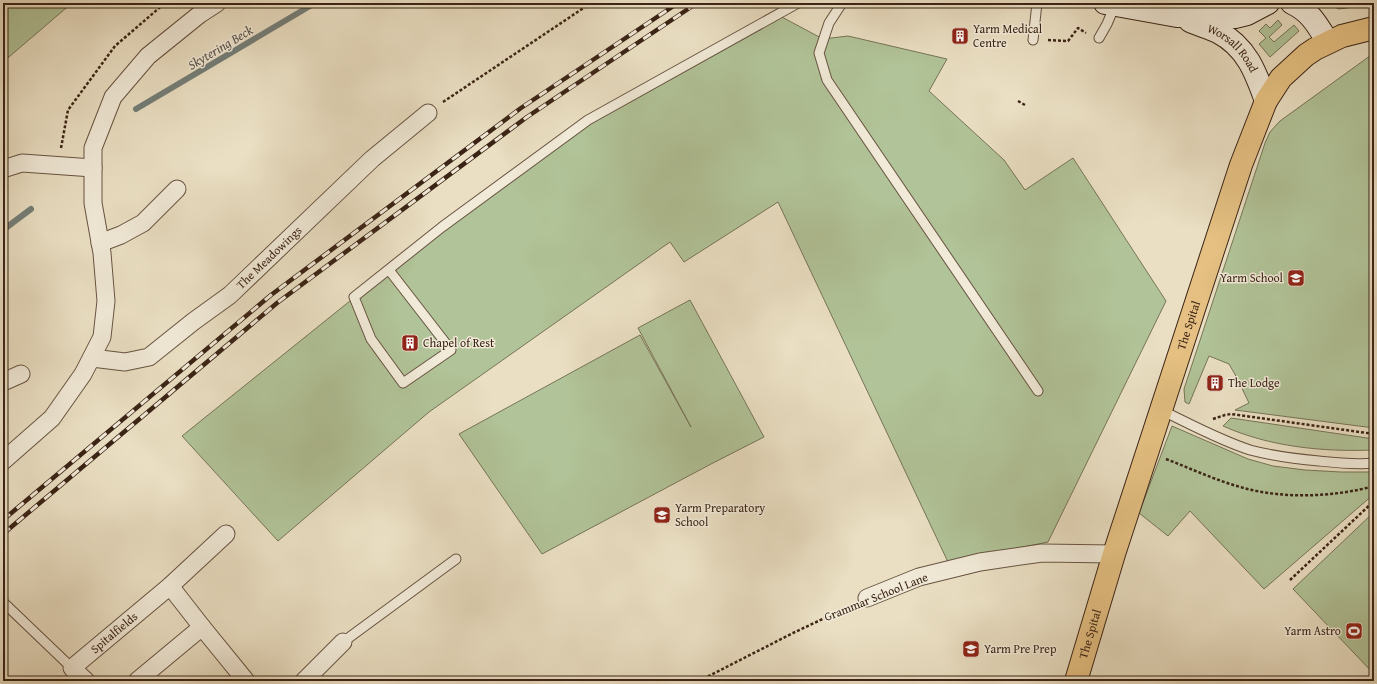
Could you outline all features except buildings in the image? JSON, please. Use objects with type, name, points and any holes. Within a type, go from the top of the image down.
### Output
[{"type":"main road","name":"Worsall Road","points":[[1110,4],[1177,16],[1235,17],[1247,14],[1268,3]]},
{"type":"main road","points":[[1292,3],[1301,7],[1309,14],[1328,42]]},
{"type":"main road","name":"Worsall Road","points":[[1177,16],[1218,32],[1232,42],[1247,57],[1256,72],[1266,101]]},
{"type":"main road","name":"The Spital","points":[[1076,681],[1114,554],[1241,165],[1266,101],[1277,84],[1306,55],[1328,42],[1350,33],[1374,28]]},
{"type":"street","points":[[5,457],[52,418],[83,374],[102,337],[106,301],[100,243],[93,203],[93,168],[94,148],[113,97],[148,56],[200,14],[217,3]]},
{"type":"street","name":"The Meadowings","points":[[92,358],[125,362],[149,357],[194,321],[230,295],[372,159],[428,113]]},
{"type":"street","points":[[3,169],[22,162],[93,168]]},
{"type":"street","points":[[100,243],[121,235],[143,223],[177,189]]},
{"type":"street","points":[[3,382],[21,374]]},
{"type":"street","name":"Spitalfields","points":[[72,668],[170,586],[226,534]]},
{"type":"street","name":"Grammar School Lane","points":[[867,598],[920,577],[980,562],[1042,553],[1114,554]]},
{"type":"street","points":[[170,586],[246,681]]},
{"type":"street","points":[[137,681],[202,627]]},
{"type":"street","points":[[304,681],[343,642]]},
{"type":"street","points":[[72,668],[86,681]]},
{"type":"lane","points":[[389,270],[451,350],[403,383],[371,340],[354,297],[442,227],[588,120],[798,3]]},
{"type":"lane","points":[[842,3],[829,23],[818,53],[827,80],[1038,391]]},
{"type":"lane","points":[[1033,40],[1037,3]]},
{"type":"lane","points":[[1099,38],[1107,24],[1110,4]]},
{"type":"lane","points":[[1161,410],[1204,432],[1250,449],[1278,456],[1340,464],[1374,463]]},
{"type":"lane","points":[[343,642],[456,559]]},
{"type":"lane","points":[[3,602],[72,668]]},
{"type":"path","points":[[58,166],[68,110],[114,46],[165,3]]},
{"type":"path","points":[[428,113],[591,3]]},
{"type":"path","points":[[1046,40],[1068,42],[1078,28]]},
{"type":"path","points":[[1018,101],[1025,105]]},
{"type":"path","points":[[1211,419],[1231,414],[1374,434]]},
{"type":"path","points":[[1147,452],[1214,479],[1268,493],[1297,495],[1330,494],[1360,490],[1374,486]]},
{"type":"path","points":[[1290,580],[1374,501]]},
{"type":"path","name":"Grammar School Lane","points":[[699,681],[793,633],[867,598]]},
{"type":"green space","points":[[3,3],[72,3],[3,62]]},
{"type":"green space","points":[[1324,3],[1374,3],[1374,4],[1339,9]]},
{"type":"green space","points":[[778,15],[823,39],[848,36],[947,59],[929,91],[1004,160],[1025,190],[1073,158],[1166,301],[1048,542],[948,562],[778,202],[684,262],[670,242],[429,412],[278,541],[182,436],[442,227],[588,120]]},
{"type":"green space","points":[[1278,20],[1282,25],[1269,37],[1274,42],[1294,25],[1299,31],[1270,57],[1259,44],[1266,38],[1259,31],[1266,24],[1270,28]]},
{"type":"green space","points":[[1374,53],[1374,428],[1235,410],[1249,403],[1237,378],[1229,364],[1209,356],[1189,404],[1185,402],[1184,389],[1265,143],[1270,132],[1280,121]]},
{"type":"green space","points":[[690,300],[764,437],[542,554],[459,434],[640,335],[691,427],[638,328]]},
{"type":"green space","points":[[1231,418],[1374,439],[1374,450],[1316,449],[1297,447],[1259,439],[1223,426]]},
{"type":"green space","points":[[1172,426],[1248,459],[1273,466],[1305,470],[1374,472],[1374,494],[1264,589],[1190,511],[1168,536],[1139,513]]},
{"type":"green space","name":"Yarm Astro","points":[[1374,512],[1374,674],[1293,589]]},
{"type":"waterway","name":"Skytering Beck","points":[[136,109],[315,3]]},
{"type":"waterway","name":"Skytering Beck","points":[[3,230],[31,209]]},
{"type":"railway","points":[[3,520],[271,295],[521,108],[678,3]]},
{"type":"railway","points":[[3,534],[277,303],[527,117],[697,3]]},
{"type":"place","name":"Yarm Medical Centre","points":[[960,36]]},
{"type":"place","name":"Yarm School","points":[[1296,278]]},
{"type":"place","name":"Chapel of Rest","points":[[410,343]]},
{"type":"place","name":"The Lodge","points":[[1215,383]]},
{"type":"place","name":"Yarm Preparatory School","points":[[662,515]]},
{"type":"place","name":"Yarm Astro","points":[[1354,631]]},
{"type":"place","name":"Yarm Pre Prep","points":[[971,649]]}]
